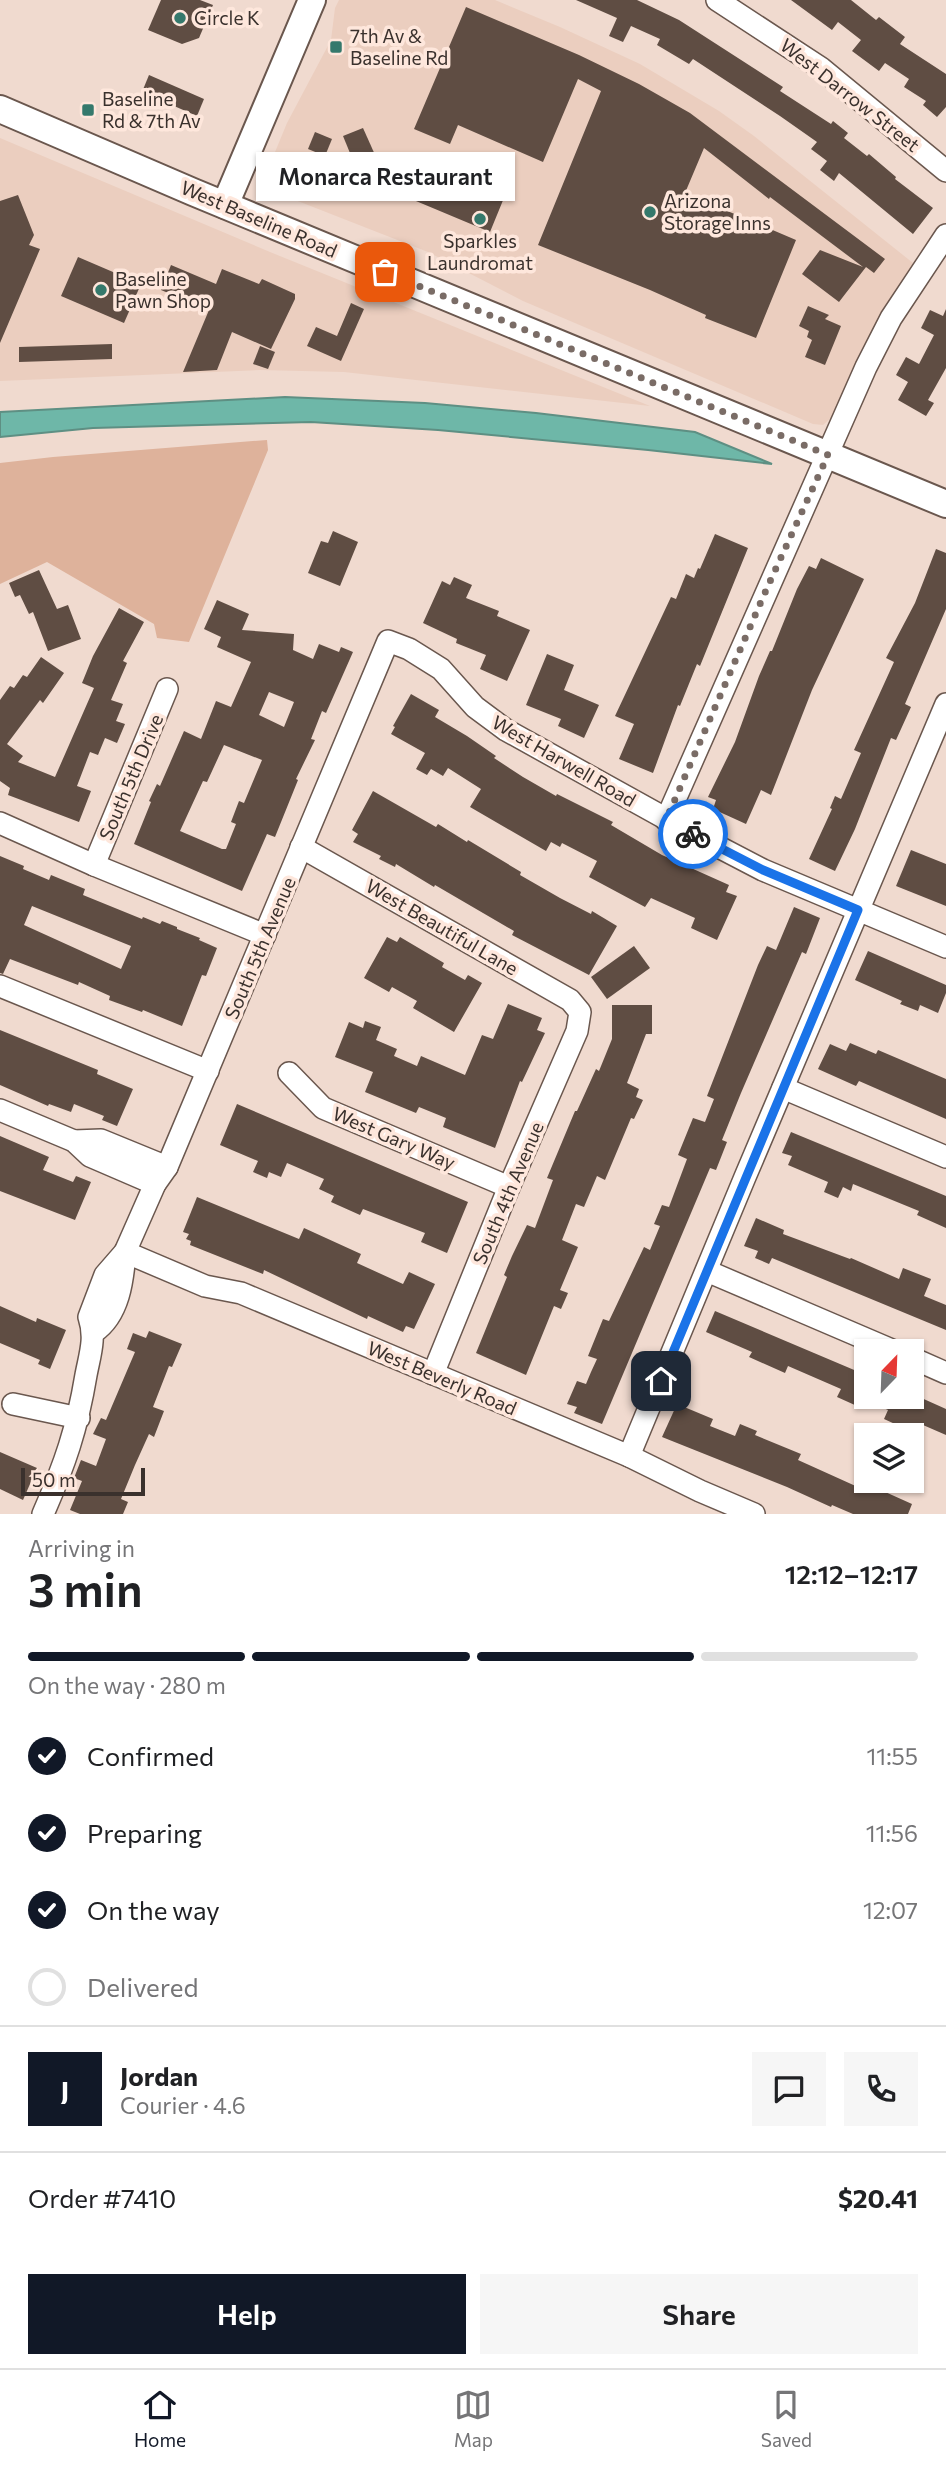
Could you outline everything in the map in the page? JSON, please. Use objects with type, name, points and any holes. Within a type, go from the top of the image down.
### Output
[{"type":"main road","points":[[225,205],[312,0]]},
{"type":"main road","name":"West Baseline Road","points":[[0,109],[946,505]]},
{"type":"street","name":"West Darrow Street","points":[[717,0],[821,68],[946,170]]},
{"type":"street","points":[[666,820],[866,367],[891,318],[946,235]]},
{"type":"street","name":"West Harwell Road","points":[[388,641],[409,649],[441,670],[475,706],[506,730],[666,820],[763,870],[946,947]]},
{"type":"street","name":"South 5th Avenue","points":[[43,1514],[65,1464],[79,1418],[94,1332],[105,1324],[105,1275],[125,1252],[208,1071],[388,641]]},
{"type":"street","name":"South 5th Drive","points":[[94,865],[167,689]]},
{"type":"street","points":[[629,1456],[946,704]]},
{"type":"street","points":[[0,823],[94,865],[265,934]]},
{"type":"street","name":"West Beautiful Lane","points":[[301,847],[570,1000],[580,1012]]},
{"type":"street","points":[[0,986],[208,1071]]},
{"type":"street","name":"South 4th Avenue","points":[[433,1374],[509,1187],[577,1031],[580,1012]]},
{"type":"street","name":"West Gary Way","points":[[289,1073],[323,1108],[509,1187]]},
{"type":"street","points":[[783,1088],[946,1157]]},
{"type":"street","points":[[0,1110],[74,1141],[90,1156],[117,1157],[161,1176]]},
{"type":"street","name":"West Beverly Road","points":[[125,1252],[205,1286],[241,1293],[629,1456],[754,1514]]},
{"type":"street","points":[[707,1271],[866,1339]]},
{"type":"street","points":[[924,1363],[946,1373]]},
{"type":"street","points":[[13,1404],[79,1418]]},
{"type":"shaded area","points":[[339,0],[495,0],[560,27],[640,64],[719,111],[913,263],[862,348],[832,417],[823,425],[813,424],[523,301],[428,252],[285,196],[274,188],[268,169],[287,123],[331,40],[335,8]]},
{"type":"shaded area","points":[[0,138],[270,252],[650,406],[344,372],[260,370],[0,381]]},
{"type":"shaded area","points":[[267,440],[268,450],[189,642],[157,638],[154,624],[47,562],[0,584],[0,463]]},
{"type":"water","points":[[285,397],[425,403],[695,432],[772,464],[438,430],[311,422],[93,428],[0,437],[0,412]]},
{"type":"building","name":"Circle K","points":[[161,0],[200,0],[213,5],[199,38],[182,44],[148,30]]},
{"type":"building","points":[[576,0],[637,0],[679,20],[783,87],[780,91],[831,124],[833,121],[848,133],[844,138],[867,156],[869,154],[896,177],[895,179],[933,208],[913,234],[839,173],[834,181],[820,170],[827,161],[811,149],[817,142],[780,116],[693,59],[689,64],[657,45],[660,39],[631,26],[623,42],[609,36],[617,18]]},
{"type":"building","points":[[791,0],[851,0],[876,20],[879,17],[905,37],[900,44],[946,74],[946,107],[937,117],[923,105],[926,101],[904,87],[909,79],[885,63],[879,71],[852,51],[861,40],[838,22],[832,30]]},
{"type":"building","points":[[466,7],[579,55],[690,113],[885,259],[874,273],[866,267],[839,302],[802,274],[820,250],[863,267],[704,148],[685,193],[796,240],[756,338],[705,318],[706,315],[650,290],[538,245],[601,91],[578,79],[543,162],[458,125],[450,144],[414,129]]},
{"type":"building","points":[[149,75],[204,99],[197,116],[142,92]]},
{"type":"building","points":[[363,128],[380,166],[359,175],[343,136]]},
{"type":"building","points":[[315,132],[332,139],[325,156],[308,149]]},
{"type":"building","points":[[420,158],[492,188],[500,170],[513,176],[490,232],[404,196]]},
{"type":"building","points":[[331,172],[348,178],[341,195],[324,189]]},
{"type":"building","points":[[18,195],[34,235],[29,245],[40,249],[0,343],[0,201]]},
{"type":"building","name":"Baseline Pawn Shop","points":[[78,257],[141,284],[124,323],[61,296]]},
{"type":"building","points":[[171,265],[216,284],[222,269],[259,284],[262,279],[295,294],[271,349],[232,332],[217,370],[183,372],[209,310],[161,290]]},
{"type":"building","points":[[351,303],[364,309],[341,361],[307,346],[316,327],[337,336]]},
{"type":"building","points":[[808,306],[829,315],[825,319],[841,326],[825,365],[805,357],[812,340],[807,337],[809,331],[799,326]]},
{"type":"building","points":[[946,309],[946,368],[928,400],[934,403],[926,416],[898,400],[908,382],[896,375],[906,357],[919,364],[934,335],[921,328],[930,310],[943,316]]},
{"type":"building","points":[[112,344],[112,359],[19,362],[19,347]]},
{"type":"building","points":[[260,346],[275,352],[268,369],[253,364]]},
{"type":"building","points":[[333,531],[358,542],[340,586],[308,573],[321,541],[328,543]]},
{"type":"building","points":[[715,534],[748,548],[700,666],[697,664],[680,706],[678,705],[653,773],[619,759],[634,724],[615,716],[671,597],[676,599],[686,574],[694,578]]},
{"type":"building","points":[[936,549],[946,553],[946,609],[905,704],[911,707],[896,740],[891,738],[855,829],[835,871],[809,859],[832,809],[830,808],[835,796],[841,799],[861,753],[854,750],[894,662],[886,658],[915,603]]},
{"type":"building","points":[[821,558],[864,579],[812,690],[771,795],[761,790],[746,824],[713,809],[716,800],[708,797],[735,742],[759,676],[797,589],[809,566],[816,569]]},
{"type":"building","points":[[39,570],[57,609],[68,605],[81,639],[48,651],[33,612],[29,614],[20,595],[15,597],[9,583]]},
{"type":"building","points":[[454,577],[472,585],[466,598],[499,611],[497,616],[530,630],[507,681],[480,669],[486,655],[456,643],[457,639],[423,623],[442,581],[450,585]]},
{"type":"building","points":[[217,600],[249,614],[242,630],[294,634],[293,650],[313,659],[319,644],[339,652],[341,647],[353,652],[326,713],[322,711],[311,739],[315,740],[296,779],[298,780],[275,837],[267,834],[242,891],[134,844],[151,802],[149,801],[157,784],[160,786],[184,731],[201,739],[216,701],[231,707],[251,662],[217,647],[221,637],[204,629]],"holes":[[[269,692],[294,702],[284,727],[259,715]],[[224,745],[262,760],[244,803],[239,801],[231,822],[236,824],[226,849],[180,831],[203,781],[207,782]]]},
{"type":"building","points":[[119,608],[144,622],[123,661],[127,663],[111,700],[123,704],[116,721],[125,724],[117,743],[105,738],[98,755],[90,752],[77,786],[91,791],[79,822],[8,795],[10,788],[0,781],[0,700],[10,686],[14,688],[23,675],[27,677],[41,657],[64,673],[43,703],[40,700],[7,744],[23,756],[18,762],[55,777],[94,688],[82,683]]},
{"type":"building","points":[[547,654],[574,665],[564,690],[599,705],[584,738],[558,726],[561,719],[526,705]]},
{"type":"building","points":[[411,694],[439,710],[435,717],[467,736],[523,777],[556,796],[557,794],[613,822],[611,825],[662,855],[729,885],[726,892],[737,896],[717,940],[691,928],[695,918],[651,898],[645,907],[589,877],[597,861],[562,843],[560,847],[551,842],[546,851],[470,807],[481,789],[448,768],[443,776],[431,769],[427,775],[416,769],[425,753],[391,734]]},
{"type":"building","points":[[373,791],[436,827],[438,824],[467,842],[468,840],[521,872],[520,875],[617,926],[589,975],[512,935],[514,931],[396,864],[395,867],[379,859],[381,856],[353,842],[358,834],[352,830]]},
{"type":"building","points":[[911,850],[946,864],[946,906],[896,886]]},
{"type":"building","points":[[0,856],[49,880],[51,875],[85,889],[83,895],[142,919],[143,917],[160,924],[162,921],[177,927],[217,948],[206,976],[202,975],[182,1026],[109,1000],[110,996],[79,982],[78,985],[10,959],[3,974],[0,973]],"holes":[[[32,906],[131,946],[121,969],[24,925]]]},
{"type":"building","points":[[794,907],[820,918],[806,954],[802,952],[741,1093],[722,1140],[727,1142],[716,1170],[710,1168],[602,1424],[574,1413],[577,1407],[567,1404],[577,1381],[586,1384],[597,1359],[588,1356],[603,1319],[609,1321],[644,1247],[650,1250],[660,1226],[654,1224],[662,1205],[669,1207],[687,1159],[678,1155],[693,1118],[705,1122],[714,1099],[707,1096],[758,965],[767,946],[776,950]]},
{"type":"building","points":[[387,937],[397,942],[400,937],[444,963],[442,967],[465,980],[468,975],[482,983],[454,1032],[413,1008],[417,1001],[392,987],[389,992],[364,978]]},
{"type":"building","points":[[634,946],[650,968],[607,999],[591,977]]},
{"type":"building","points":[[868,951],[946,985],[946,993],[938,1013],[920,1005],[918,1011],[900,1004],[902,1001],[855,980]]},
{"type":"building","points":[[508,1004],[542,1018],[537,1030],[545,1033],[522,1082],[520,1081],[495,1148],[443,1127],[446,1118],[419,1107],[416,1113],[365,1092],[373,1072],[335,1057],[349,1022],[363,1028],[365,1021],[381,1027],[376,1040],[397,1049],[394,1056],[417,1066],[421,1056],[465,1075],[482,1035],[493,1039]]},
{"type":"building","points":[[612,1005],[652,1005],[652,1034],[646,1034],[627,1083],[639,1089],[636,1097],[643,1100],[634,1119],[631,1118],[605,1180],[597,1176],[584,1207],[576,1204],[562,1240],[578,1247],[560,1290],[568,1293],[561,1309],[554,1306],[526,1375],[476,1353],[507,1277],[504,1275],[512,1256],[527,1225],[535,1228],[553,1180],[547,1178],[575,1111],[596,1069],[599,1071],[612,1039]]},
{"type":"building","points":[[0,1030],[98,1070],[97,1074],[133,1089],[117,1126],[102,1120],[104,1116],[74,1104],[71,1112],[49,1104],[48,1106],[0,1085]]},
{"type":"building","points":[[850,1043],[876,1054],[878,1050],[946,1079],[946,1119],[859,1081],[856,1086],[818,1069],[830,1044],[846,1051]]},
{"type":"building","points":[[237,1104],[468,1202],[447,1253],[421,1242],[425,1233],[363,1209],[360,1215],[331,1202],[334,1196],[319,1189],[324,1179],[287,1163],[281,1177],[269,1172],[267,1178],[253,1172],[258,1161],[220,1145]]},
{"type":"building","points":[[791,1132],[946,1196],[946,1228],[917,1215],[919,1211],[853,1184],[851,1191],[843,1187],[838,1198],[824,1192],[828,1182],[788,1165],[792,1156],[782,1153]]},
{"type":"building","points":[[0,1136],[49,1157],[43,1170],[73,1182],[76,1176],[91,1182],[75,1220],[0,1191]]},
{"type":"building","points":[[197,1197],[299,1239],[304,1228],[361,1254],[357,1263],[403,1284],[409,1272],[435,1284],[414,1329],[406,1326],[403,1332],[368,1316],[367,1319],[264,1270],[263,1274],[190,1245],[191,1241],[186,1239],[189,1234],[183,1232]]},
{"type":"building","points":[[756,1218],[784,1230],[783,1234],[851,1258],[899,1279],[903,1268],[931,1279],[924,1296],[946,1305],[946,1330],[772,1258],[769,1264],[755,1258],[758,1251],[744,1246]]},
{"type":"building","points":[[0,1306],[36,1322],[37,1318],[66,1330],[50,1369],[38,1364],[40,1360],[0,1343]]},
{"type":"building","points":[[715,1311],[854,1370],[854,1405],[837,1397],[841,1389],[788,1366],[785,1373],[749,1357],[752,1352],[706,1332]]},
{"type":"building","points":[[149,1331],[182,1344],[172,1367],[169,1366],[153,1407],[164,1411],[154,1437],[149,1434],[121,1499],[128,1502],[123,1514],[80,1514],[70,1510],[82,1481],[74,1478],[81,1460],[96,1466],[106,1439],[93,1434],[101,1418],[106,1420],[135,1352],[127,1349],[133,1333],[146,1338]]},
{"type":"building","points":[[924,1399],[946,1409],[946,1435],[924,1425],[924,1423],[893,1423],[884,1419],[888,1410],[886,1409],[924,1409]]},
{"type":"building","points":[[677,1404],[713,1419],[710,1426],[735,1436],[740,1424],[757,1431],[755,1435],[801,1454],[798,1460],[854,1485],[854,1493],[888,1493],[912,1504],[908,1514],[853,1514],[662,1437]]},
{"type":"building","points":[[0,1452],[37,1468],[23,1500],[0,1489]]},
{"type":"way so far","points":[[385,272],[828,455],[666,820],[693,834]]},
{"type":"place","name":"Circle K","points":[[180,18]]},
{"type":"place","name":"7th Av & Baseline Rd","points":[[336,47]]},
{"type":"place","name":"Baseline Rd & 7th Av","points":[[88,110]]},
{"type":"place","name":"Arizona Storage Inns","points":[[650,212]]},
{"type":"place","name":"Sparkles Laundromat","points":[[480,219]]},
{"type":"place","name":"Monarca Restaurant","points":[[385,272]]},
{"type":"place","name":"Baseline Pawn Shop","points":[[101,290]]},
{"type":"route","points":[[661,1381],[858,910],[763,870],[693,834]]}]
